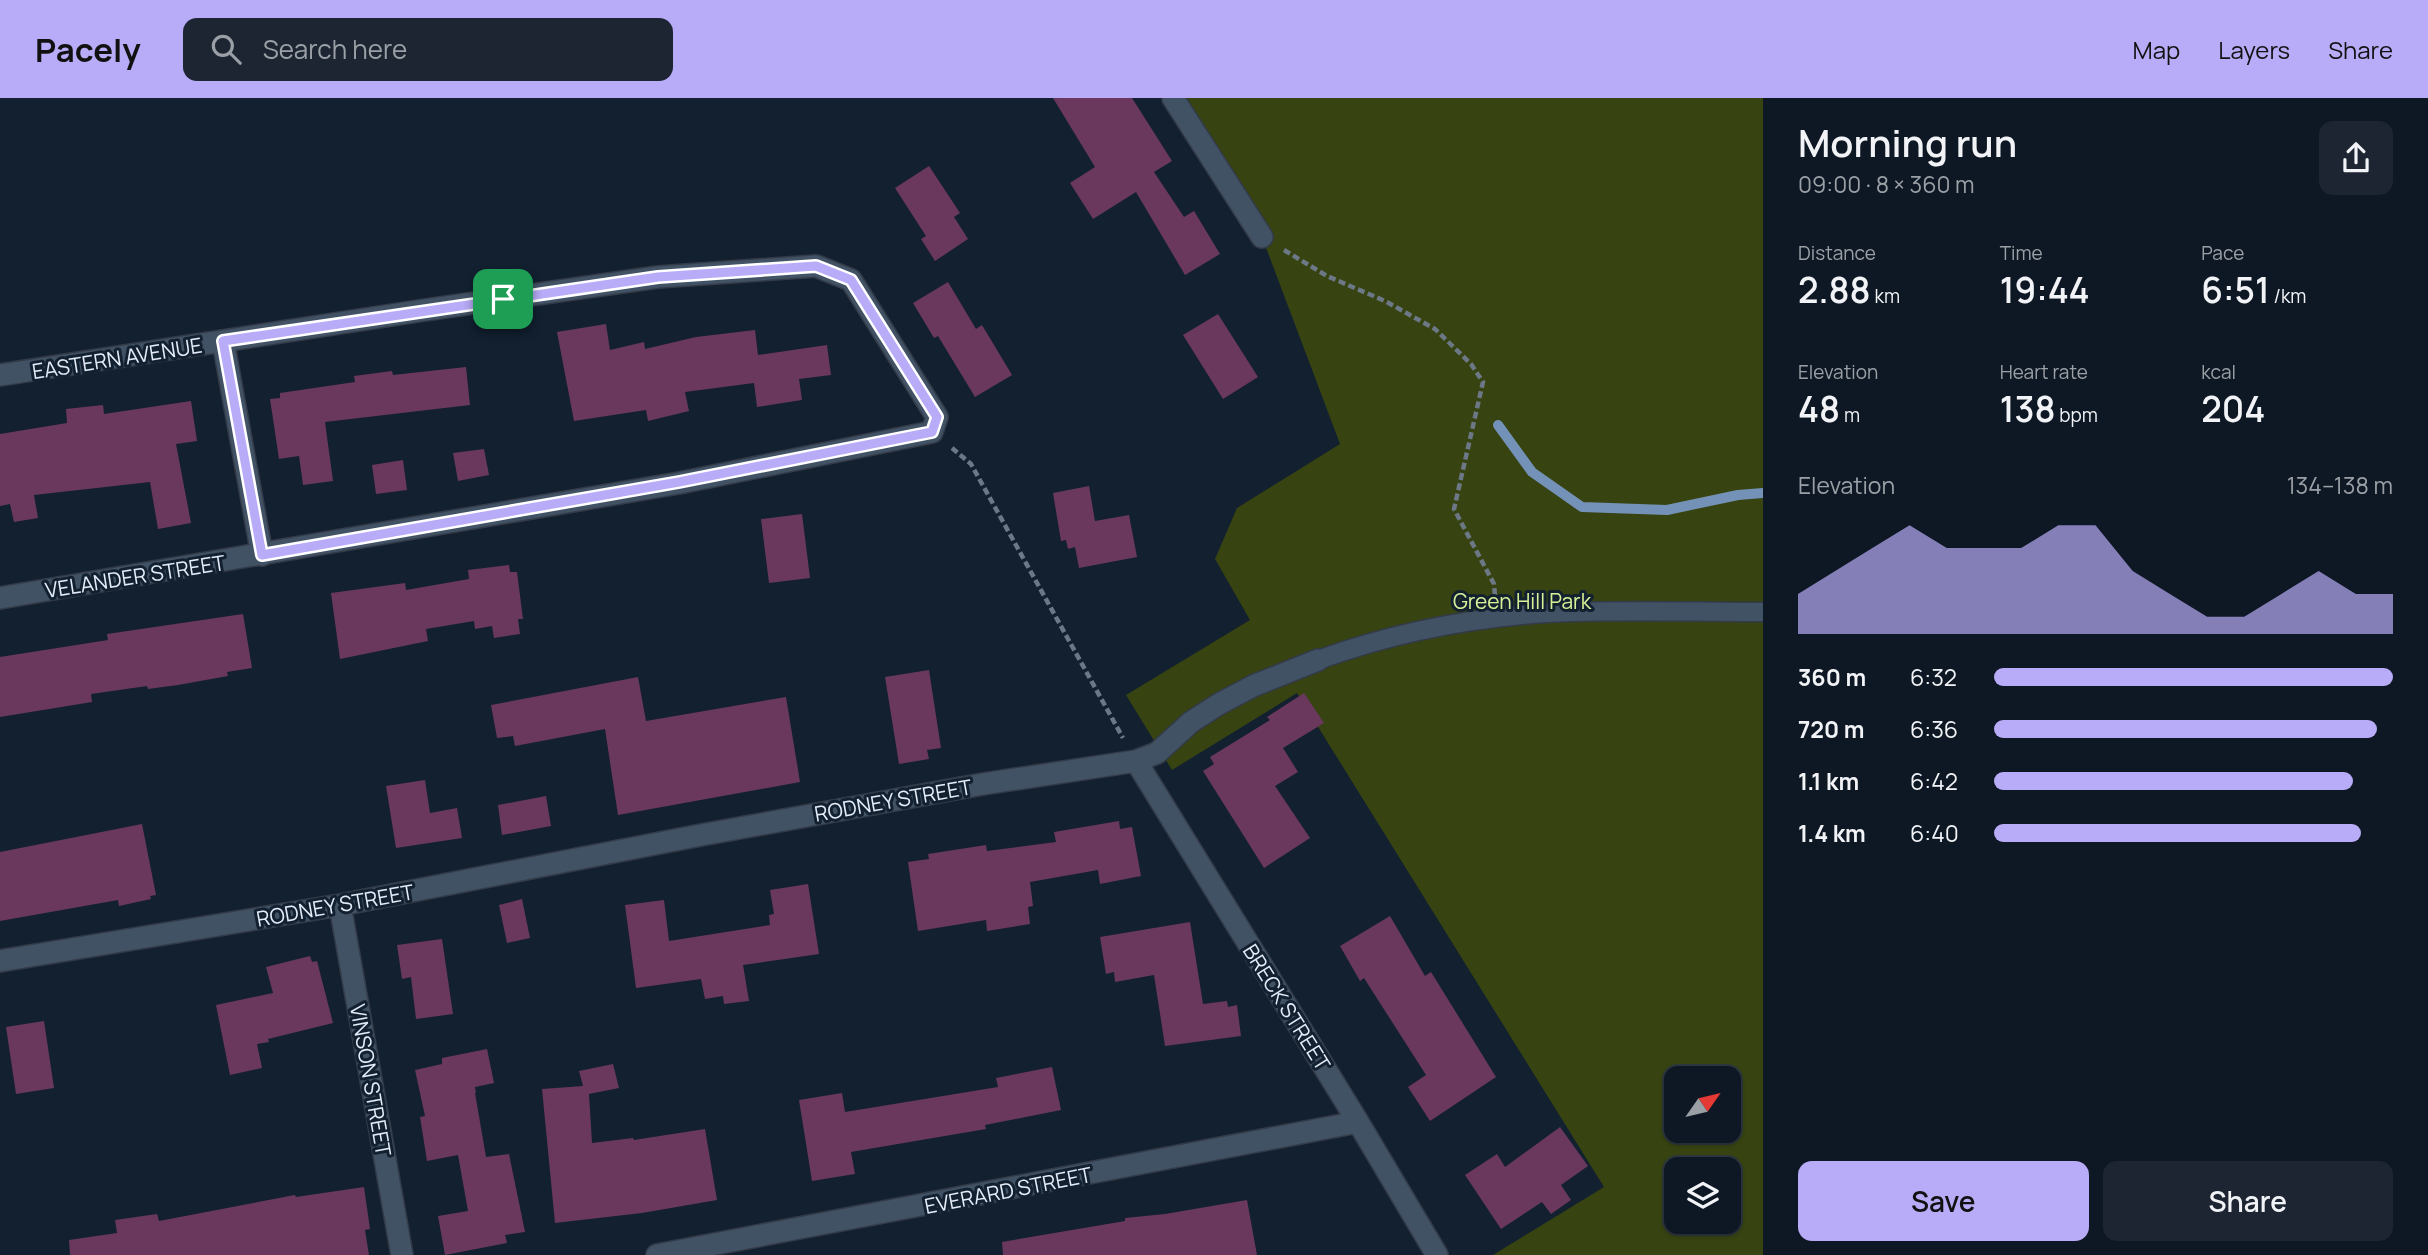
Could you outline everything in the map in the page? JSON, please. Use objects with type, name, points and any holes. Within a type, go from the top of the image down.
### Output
[{"type":"street","points":[[1173,98],[1262,237]]},
{"type":"street","name":"EASTERN AVENUE","points":[[0,376],[658,277],[816,266],[851,280],[937,417],[932,432]]},
{"type":"street","points":[[223,341],[262,555]]},
{"type":"street","name":"VELANDER STREET","points":[[0,598],[666,485],[932,432]]},
{"type":"street","name":"RODNEY STREET","points":[[0,961],[340,905],[983,784],[1136,761],[1157,753],[1191,722],[1219,704],[1253,686],[1318,660]]},
{"type":"street","name":"BRECK STREET","points":[[1136,761],[1437,1255]]},
{"type":"street","name":"VINSON STREET","points":[[340,905],[402,1255]]},
{"type":"street","name":"EVERARD STREET","points":[[657,1255],[1358,1122]]},
{"type":"lane","name":"RODNEY STREET","points":[[1318,660],[1403,634],[1472,621],[1568,612],[1763,612]]},
{"type":"path","points":[[1262,237],[1327,276],[1385,301],[1435,329],[1471,364],[1483,382],[1454,509],[1494,584],[1497,619]]},
{"type":"path","points":[[932,432],[971,464],[1136,761]]},
{"type":"green space","name":"Green Hill Park","points":[[1173,98],[1763,98],[1763,1255],[1493,1255],[1604,1187],[1297,693],[1172,770],[1126,695],[1250,620],[1215,559],[1237,508],[1340,444],[1262,237]]},
{"type":"building","points":[[1053,98],[1132,98],[1172,161],[1154,172],[1184,217],[1194,211],[1220,254],[1185,275],[1136,192],[1093,219],[1070,183],[1095,167]]},
{"type":"building","points":[[929,166],[960,213],[954,217],[968,239],[935,261],[921,239],[926,236],[895,188]]},
{"type":"building","points":[[948,282],[976,329],[982,325],[1012,375],[975,397],[938,336],[934,338],[913,303]]},
{"type":"building","points":[[1218,314],[1258,377],[1223,399],[1183,335]]},
{"type":"building","points":[[606,324],[610,350],[644,342],[645,349],[696,337],[755,330],[758,355],[827,345],[831,375],[799,379],[802,400],[757,407],[754,383],[685,392],[689,411],[648,421],[646,410],[574,421],[557,332]]},
{"type":"building","points":[[466,367],[470,405],[325,422],[333,481],[303,485],[299,456],[279,459],[270,399],[280,398],[280,393],[355,382],[354,376],[392,371],[393,375]]},
{"type":"building","points":[[191,401],[197,441],[176,444],[191,523],[158,529],[150,482],[34,495],[38,518],[14,522],[10,504],[0,506],[0,434],[67,423],[66,409],[103,405],[104,414]]},
{"type":"building","points":[[484,449],[489,475],[458,481],[453,453]]},
{"type":"building","points":[[403,460],[407,490],[376,494],[372,465]]},
{"type":"building","points":[[1089,486],[1095,521],[1129,515],[1137,557],[1079,568],[1075,547],[1068,549],[1066,540],[1061,541],[1053,493]]},
{"type":"building","points":[[802,514],[810,578],[769,583],[761,519]]},
{"type":"building","points":[[509,565],[510,572],[517,572],[523,619],[518,619],[520,634],[494,638],[492,626],[475,629],[474,621],[426,629],[428,641],[340,659],[331,593],[405,583],[406,590],[469,579],[468,570]]},
{"type":"building","points":[[243,614],[252,668],[227,672],[228,676],[178,685],[148,689],[147,686],[91,694],[92,702],[0,717],[0,657],[108,640],[107,634]]},
{"type":"building","points":[[929,670],[941,748],[927,750],[929,759],[899,764],[885,677]]},
{"type":"building","points":[[638,677],[646,721],[786,697],[800,782],[618,815],[605,729],[515,746],[513,736],[497,738],[491,705]]},
{"type":"building","points":[[1304,693],[1324,723],[1283,748],[1298,772],[1275,786],[1310,838],[1264,868],[1203,771],[1214,764],[1210,757],[1270,720],[1267,717]]},
{"type":"building","points":[[425,780],[430,813],[457,808],[462,838],[396,848],[386,786]]},
{"type":"building","points":[[546,796],[551,826],[502,835],[498,805]]},
{"type":"building","points":[[1119,821],[1120,829],[1132,827],[1141,876],[1100,884],[1098,870],[1030,882],[1033,906],[1028,907],[1030,924],[987,931],[986,920],[918,931],[908,862],[929,859],[928,854],[986,845],[987,851],[1056,842],[1054,832]]},
{"type":"building","points":[[142,824],[156,895],[150,896],[151,899],[119,906],[118,900],[0,921],[0,852]]},
{"type":"building","points":[[808,884],[819,954],[743,965],[749,1001],[724,1004],[723,996],[705,999],[701,979],[636,988],[625,905],[664,900],[669,941],[770,925],[769,915],[774,914],[770,890]]},
{"type":"building","points":[[522,899],[530,938],[507,943],[499,905]]},
{"type":"building","points":[[1390,916],[1425,976],[1431,972],[1496,1077],[1430,1121],[1408,1087],[1426,1075],[1364,978],[1360,981],[1340,946]]},
{"type":"building","points":[[1190,922],[1203,1004],[1227,1001],[1228,1007],[1237,1005],[1241,1036],[1165,1046],[1154,975],[1115,982],[1114,972],[1106,974],[1100,937]]},
{"type":"building","points":[[442,939],[453,1014],[416,1019],[411,977],[402,979],[397,945]]},
{"type":"building","points":[[310,956],[312,962],[317,961],[333,1023],[257,1044],[262,1068],[230,1075],[216,1005],[273,993],[266,967]]},
{"type":"building","points":[[44,1021],[54,1088],[16,1094],[6,1027]]},
{"type":"building","points":[[487,1049],[494,1083],[475,1087],[486,1157],[509,1154],[525,1232],[505,1235],[507,1243],[445,1255],[438,1216],[468,1211],[458,1155],[427,1161],[420,1117],[425,1116],[415,1070],[442,1064],[442,1058]]},
{"type":"building","points":[[613,1064],[619,1088],[589,1094],[592,1143],[634,1140],[705,1129],[717,1200],[642,1213],[555,1223],[542,1089],[583,1086],[579,1071]]},
{"type":"building","points":[[1052,1067],[1061,1110],[985,1125],[986,1129],[851,1152],[855,1174],[812,1181],[799,1100],[842,1093],[845,1112],[998,1087],[996,1078]]},
{"type":"building","points":[[1560,1127],[1588,1166],[1561,1185],[1571,1200],[1551,1214],[1542,1202],[1501,1229],[1465,1175],[1497,1154],[1505,1167]]},
{"type":"building","points":[[364,1187],[370,1229],[365,1230],[369,1255],[70,1255],[69,1240],[117,1233],[115,1220],[157,1214],[159,1221],[295,1195],[296,1197]]},
{"type":"building","points":[[1247,1200],[1257,1255],[1003,1255],[1002,1242],[1125,1221],[1125,1218]]},
{"type":"waterway","points":[[1498,425],[1532,472],[1582,507],[1667,510],[1738,495],[1763,493]]},
{"type":"route","points":[[816,266],[851,280],[937,417],[932,432],[679,482],[262,555],[223,341],[503,299],[658,277],[816,266]]}]
